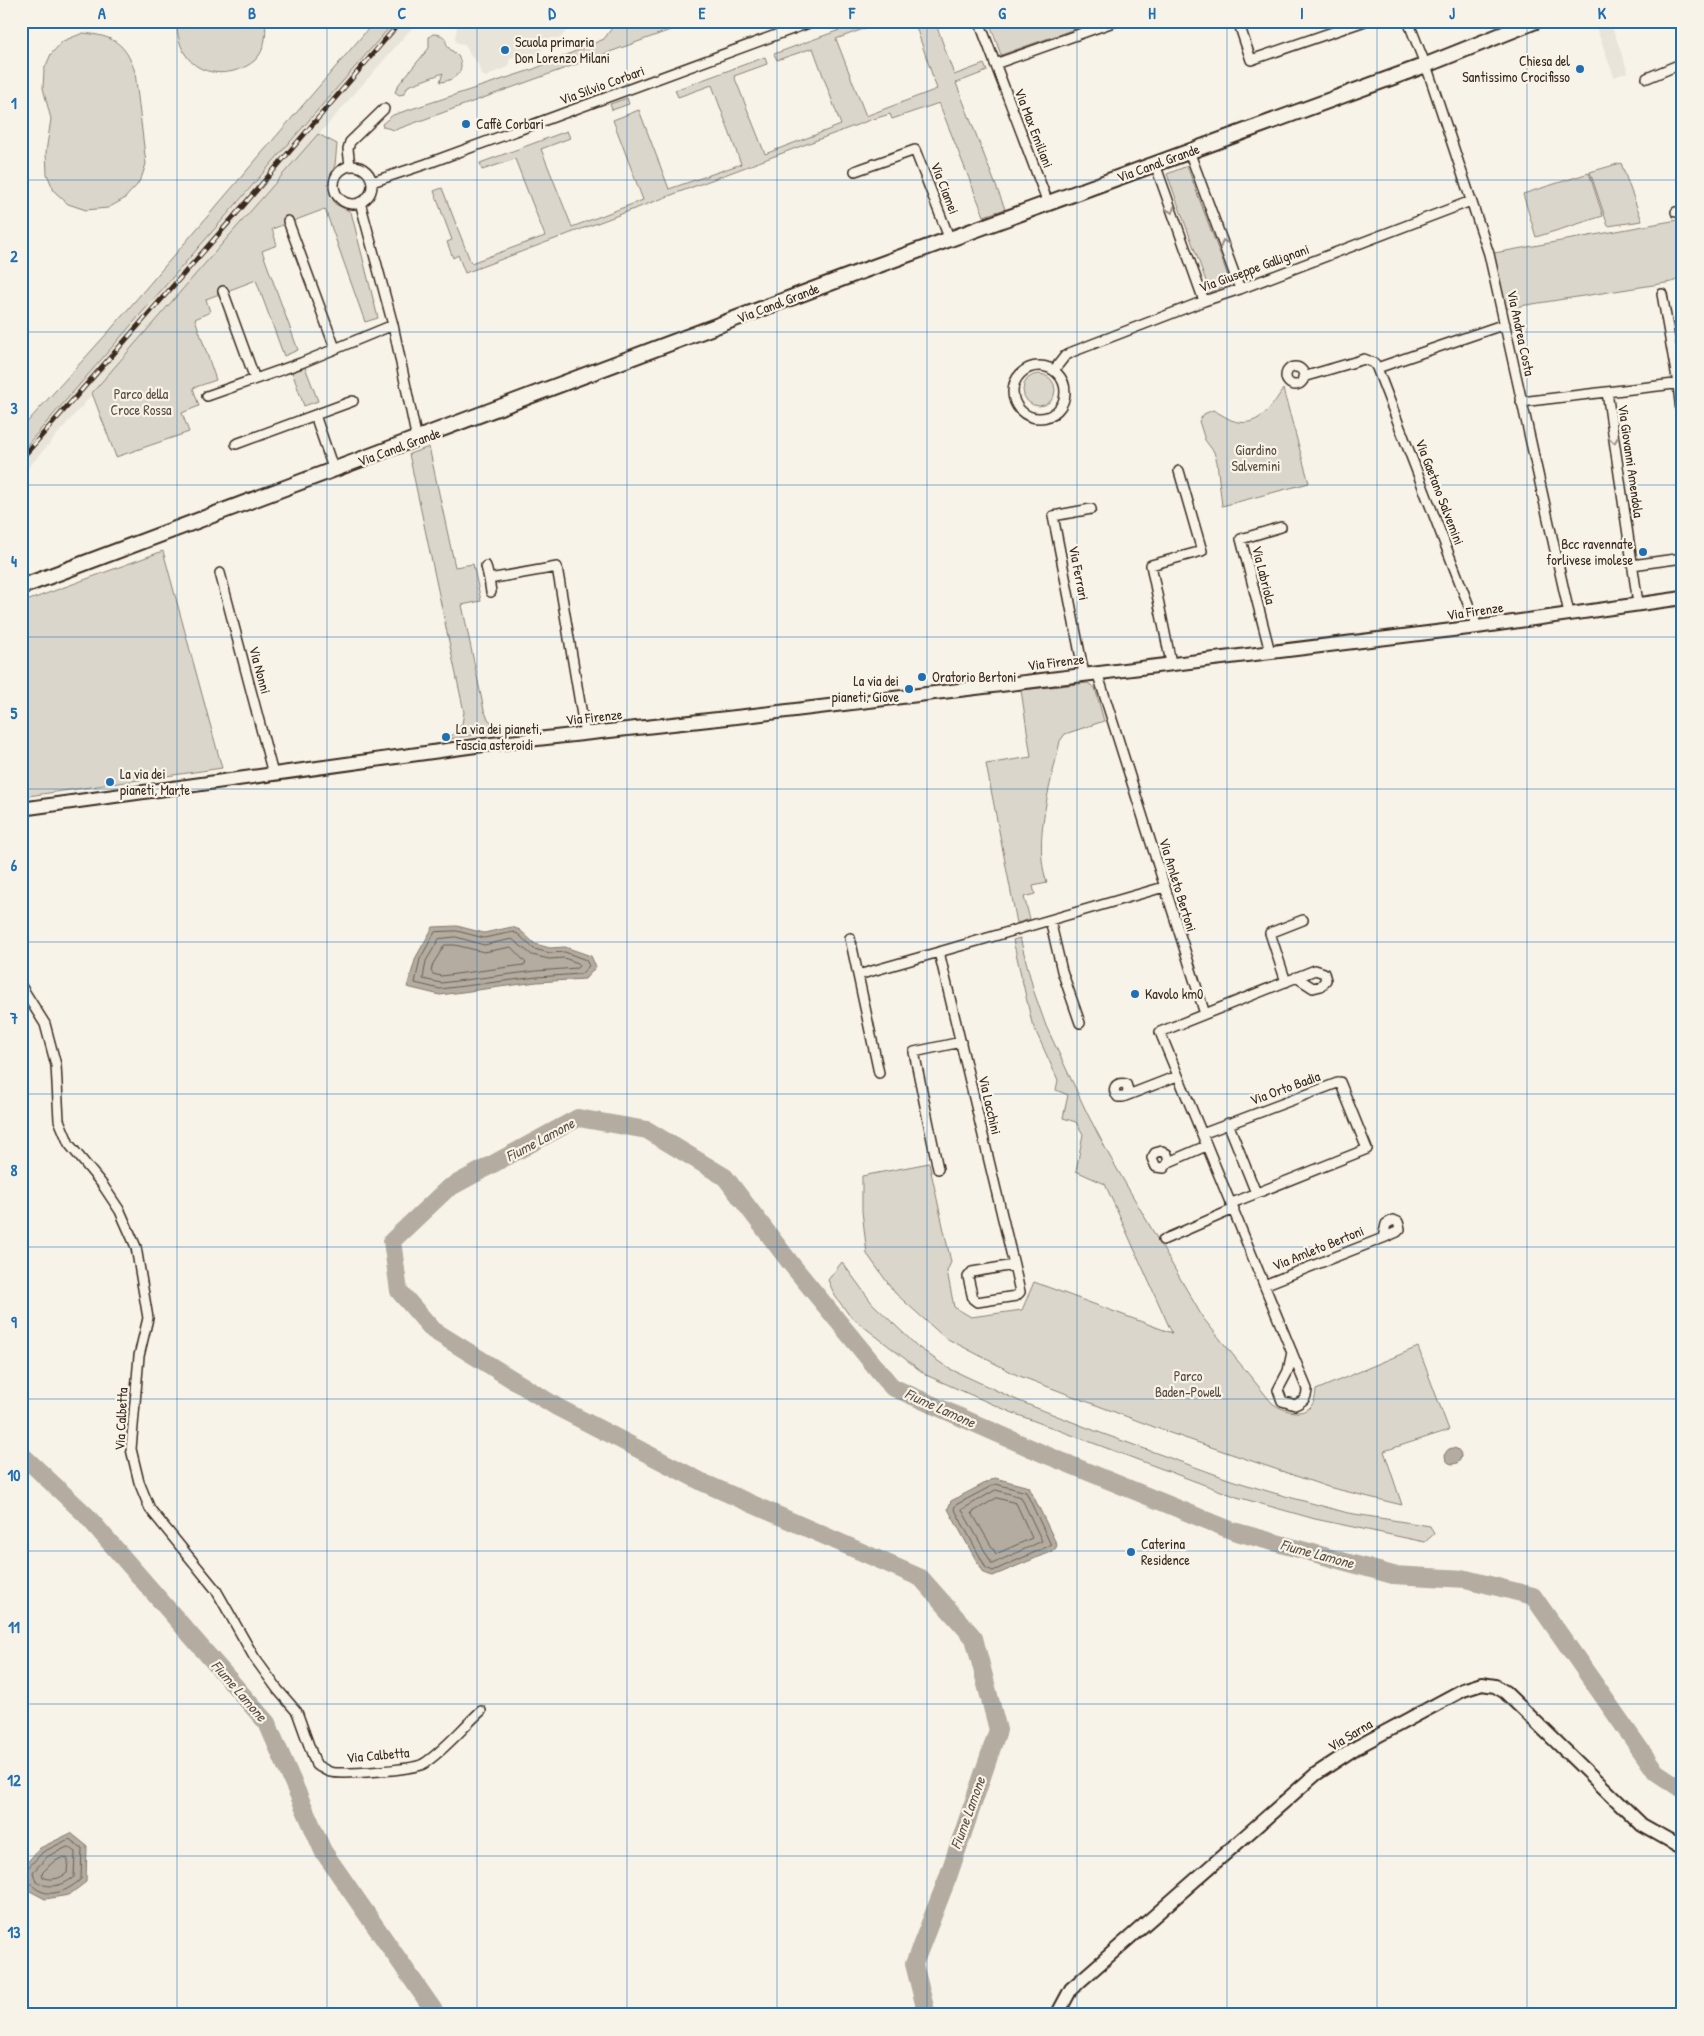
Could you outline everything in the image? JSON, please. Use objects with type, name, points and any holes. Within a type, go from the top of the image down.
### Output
[{"type":"main road","name":"Via Canal Grande","points":[[21,587],[1048,203],[1426,65],[1536,21]]},
{"type":"street","name":"Via Silvio Corbari","points":[[372,182],[426,164],[814,21]]},
{"type":"street","name":"Via Max Emiliani","points":[[979,21],[1048,203]]},
{"type":"street","points":[[995,64],[1116,21]]},
{"type":"street","points":[[1238,21],[1251,60],[1364,21]]},
{"type":"street","name":"Via Andrea Costa","points":[[1408,21],[1426,65],[1489,254],[1569,613]]},
{"type":"street","points":[[1647,78],[1683,63]]},
{"type":"street","points":[[350,166],[348,149],[350,142],[384,109]]},
{"type":"street","name":"Via Ciamei","points":[[855,171],[915,150],[950,240]]},
{"type":"street","points":[[1190,151],[1240,289]]},
{"type":"street","points":[[1155,164],[1204,301]]},
{"type":"street","points":[[350,166],[362,168],[366,171],[372,182],[368,196],[354,204],[343,201],[336,193],[334,187],[334,181],[340,171],[350,166]]},
{"type":"street","name":"Via Giuseppe Gallignani","points":[[1054,370],[1059,361],[1072,352],[1471,201]]},
{"type":"street","points":[[360,202],[393,326],[417,440]]},
{"type":"street","points":[[288,221],[335,348]]},
{"type":"street","points":[[223,291],[255,379]]},
{"type":"street","points":[[1662,294],[1680,384],[1683,430]]},
{"type":"street","points":[[1303,378],[1364,360],[1374,363],[1377,368],[1505,324]]},
{"type":"street","points":[[207,396],[393,326]]},
{"type":"street","points":[[1037,366],[1054,370],[1064,383],[1066,392],[1061,407],[1055,413],[1039,419],[1024,414],[1017,407],[1013,398],[1015,381],[1028,368],[1037,366]]},
{"type":"street","name":"Via Gaetano Salvemini","points":[[1377,368],[1477,627]]},
{"type":"street","points":[[1522,402],[1680,384]]},
{"type":"street","name":"Via Giovanni Amendola","points":[[1607,392],[1638,603]]},
{"type":"street","points":[[236,444],[353,401]]},
{"type":"street","points":[[315,415],[334,471]]},
{"type":"street","points":[[1171,663],[1151,565],[1202,551],[1179,471]]},
{"type":"street","name":"Via Ferrari","points":[[1091,509],[1053,516],[1091,673]]},
{"type":"street","name":"Via Labriola","points":[[1270,652],[1241,539],[1281,527]]},
{"type":"street","points":[[1632,565],[1683,558]]},
{"type":"street","points":[[486,566],[491,592]]},
{"type":"street","points":[[489,579],[557,568],[585,733]]},
{"type":"street","name":"Via Nonni","points":[[220,573],[273,774]]},
{"type":"street","name":"Via Firenze","points":[[21,809],[483,745],[1477,627],[1683,598]]},
{"type":"street","name":"Via Amleto Bertoni","points":[[1091,673],[1164,887],[1204,1014],[1160,1032],[1206,1146],[1233,1206],[1307,1389],[1307,1396],[1303,1402],[1295,1406],[1282,1401],[1278,1390],[1288,1371],[1292,1352]]},
{"type":"street","points":[[858,976],[1164,887]]},
{"type":"street","points":[[1050,920],[1062,971],[1080,1022]]},
{"type":"street","points":[[1286,982],[1270,933],[1303,920]]},
{"type":"street","points":[[850,938],[878,1074]]},
{"type":"street","name":"Via Lacchini","points":[[939,952],[1014,1264],[1020,1292],[1016,1296],[977,1302],[973,1299],[968,1277],[972,1272],[1014,1264]]},
{"type":"street","points":[[1204,1014],[1296,978]]},
{"type":"street","name":"Via Calbetta","points":[[21,986],[45,1024],[56,1065],[59,1120],[69,1144],[102,1184],[120,1210],[136,1247],[148,1318],[139,1356],[131,1449],[150,1509],[216,1590],[254,1657],[297,1712],[316,1765],[330,1772],[364,1773],[383,1769],[407,1769],[422,1764],[480,1711]]},
{"type":"street","points":[[938,1169],[914,1052],[961,1042]]},
{"type":"street","points":[[1127,1095],[1177,1076]]},
{"type":"street","name":"Via Orto Badia","points":[[1202,1134],[1340,1082],[1367,1149],[1256,1193],[1233,1206]]},
{"type":"street","points":[[1228,1124],[1256,1193]]},
{"type":"street","points":[[1169,1162],[1206,1146]]},
{"type":"street","points":[[1163,1240],[1233,1206]]},
{"type":"street","name":"Via Amleto Bertoni","points":[[1264,1285],[1383,1238]]},
{"type":"street","name":"Via Sarna","points":[[1057,2015],[1071,1989],[1316,1774],[1357,1747],[1452,1695],[1476,1685],[1489,1684],[1505,1692],[1642,1825],[1683,1848]]},
{"type":"shaded area","points":[[395,21],[418,21],[21,476],[21,452]]},
{"type":"shaded area","name":"Scuola primaria Don Lorenzo Milani","points":[[456,21],[576,21],[571,24],[571,29],[566,31],[560,39],[552,38],[540,45],[542,51],[527,62],[521,55],[510,58],[508,67],[486,77],[481,74],[477,62],[470,55],[465,44],[457,43],[455,38]]},
{"type":"shaded area","points":[[1594,21],[1610,21],[1628,72],[1614,77]]},
{"type":"green space","points":[[176,21],[265,21],[266,31],[261,53],[254,61],[238,70],[220,73],[202,69],[194,64],[185,54],[179,41]]},
{"type":"green space","points":[[375,21],[395,21],[21,452],[21,429],[111,329]]},
{"type":"green space","points":[[617,21],[695,21],[395,130],[383,127],[382,124],[393,115],[534,69],[604,39]]},
{"type":"green space","points":[[864,21],[866,28],[836,39],[866,116],[937,89],[914,21],[935,21],[954,75],[984,64],[987,71],[956,83],[1005,209],[984,216],[939,103],[892,119],[890,114],[870,120],[465,273],[458,255],[453,258],[447,242],[452,240],[434,191],[442,188],[471,263],[545,236],[515,159],[482,170],[480,163],[567,131],[570,138],[541,149],[572,227],[643,200],[613,120],[639,110],[669,189],[741,164],[712,85],[678,97],[675,90],[765,57],[767,64],[734,76],[765,154],[841,125],[813,48],[777,60],[774,54]]},
{"type":"green space","points":[[989,21],[1097,21],[1001,55]]},
{"type":"green space","points":[[83,33],[102,36],[116,42],[122,47],[131,62],[135,72],[146,164],[137,185],[124,199],[108,208],[86,210],[68,204],[54,191],[47,174],[46,152],[51,119],[43,88],[44,70],[51,54],[63,41]]},
{"type":"green space","points":[[433,34],[441,35],[445,38],[449,48],[458,56],[461,66],[460,71],[450,80],[440,82],[443,73],[408,86],[404,94],[399,95],[395,92],[399,84],[429,48],[429,37]]},
{"type":"green space","points":[[627,98],[629,104],[612,110],[610,104]]},
{"type":"green space","name":"Parco della Croce Rossa","points":[[318,134],[337,144],[335,165],[328,184],[335,204],[351,212],[378,318],[365,322],[325,209],[272,229],[277,245],[262,251],[298,350],[284,356],[256,280],[206,299],[210,312],[195,319],[216,380],[193,388],[199,406],[182,413],[189,432],[116,457],[92,393]]},
{"type":"green space","points":[[1621,163],[1642,221],[1608,226],[1590,172]]},
{"type":"green space","points":[[1187,166],[1231,284],[1210,292],[1167,174]]},
{"type":"green space","points":[[1589,173],[1603,216],[1536,237],[1523,194]]},
{"type":"green space","points":[[1683,219],[1683,277],[1672,282],[1501,309],[1489,254]]},
{"type":"green space","points":[[305,367],[318,401],[304,406],[292,372]]},
{"type":"green space","points":[[1039,374],[1051,378],[1055,390],[1051,402],[1039,406],[1027,402],[1023,390],[1027,378]]},
{"type":"green space","name":"Giardino Salvemini","points":[[1283,389],[1309,483],[1222,506],[1217,462],[1214,452],[1205,440],[1199,421],[1204,414],[1213,410],[1231,420],[1248,422],[1256,420],[1268,410]]},
{"type":"green space","points":[[429,447],[455,567],[473,564],[481,601],[462,605],[484,710],[488,719],[502,731],[449,739],[462,724],[464,712],[409,454]]},
{"type":"green space","points":[[163,551],[222,768],[21,797],[21,603]]},
{"type":"green space","points":[[1088,683],[1095,688],[1104,721],[1065,734],[1060,741],[1044,812],[1042,831],[1041,849],[1047,883],[1033,886],[1035,894],[1024,897],[1030,919],[1017,923],[986,764],[1031,757],[1021,690]]},
{"type":"green space","name":"Parco Baden-Powell","points":[[1020,938],[1034,992],[1046,1026],[1109,1155],[1203,1318],[1272,1403],[1293,1412],[1306,1410],[1315,1399],[1316,1390],[1418,1347],[1449,1430],[1384,1451],[1402,1505],[1328,1487],[1170,1433],[1017,1375],[944,1337],[895,1293],[867,1254],[862,1211],[862,1176],[929,1163],[951,1262],[947,1271],[954,1307],[971,1317],[1022,1310],[1034,1282],[1172,1333],[1105,1184],[1076,1171],[1083,1134],[1076,1122],[1063,1118],[1068,1095],[1056,1090],[1058,1080],[1032,1023],[1013,940]]},
{"type":"green space","points":[[842,1262],[872,1303],[918,1347],[948,1368],[1019,1401],[1231,1480],[1348,1513],[1430,1526],[1434,1534],[1425,1542],[1315,1519],[1237,1497],[1013,1413],[926,1375],[850,1316],[835,1296],[828,1280]]},
{"type":"water","points":[[457,926],[484,933],[512,927],[520,930],[535,944],[550,948],[565,947],[591,956],[596,967],[585,979],[537,982],[440,995],[407,987],[416,957],[433,927]]},
{"type":"water","points":[[1453,1448],[1459,1450],[1461,1456],[1459,1462],[1453,1464],[1447,1462],[1445,1456],[1447,1450]]},
{"type":"water","points":[[995,1478],[1029,1487],[1057,1545],[1055,1550],[993,1576],[983,1573],[948,1509],[951,1501]]},
{"type":"water","points":[[71,1833],[87,1846],[86,1882],[69,1895],[45,1899],[28,1890],[21,1877],[21,1869],[40,1848]]},
{"type":"waterway","name":"Fiume Lamone","points":[[927,2015],[914,1964],[948,1877],[998,1730],[974,1638],[921,1578],[704,1483],[557,1407],[433,1330],[399,1291],[392,1241],[447,1189],[578,1118],[647,1130],[725,1177],[792,1265],[892,1387],[1044,1454],[1233,1531],[1393,1575],[1466,1579],[1533,1596],[1656,1772],[1683,1790]]},
{"type":"waterway","name":"Fiume Lamone","points":[[21,1454],[86,1515],[267,1723],[323,1851],[437,2015]]},
{"type":"railway","points":[[21,459],[231,220],[401,21]]},
{"type":"place","name":"Scuola primaria Don Lorenzo Milani","points":[[505,50]]},
{"type":"place","name":"Chiesa del Santissimo Crocifisso","points":[[1580,69]]},
{"type":"place","name":"Caffè Corbari","points":[[466,124]]},
{"type":"place","name":"Bcc ravennate forlivese imolese","points":[[1643,552]]},
{"type":"place","name":"Oratorio Bertoni","points":[[922,677]]},
{"type":"place","name":"La via dei pianeti, Giove","points":[[909,689]]},
{"type":"place","name":"La via dei pianeti, Fascia asteroidi","points":[[446,737]]},
{"type":"place","name":"La via dei pianeti, Marte","points":[[110,782]]},
{"type":"place","name":"Kavolo km0","points":[[1135,994]]},
{"type":"place","name":"Caterina Residence","points":[[1131,1552]]}]
